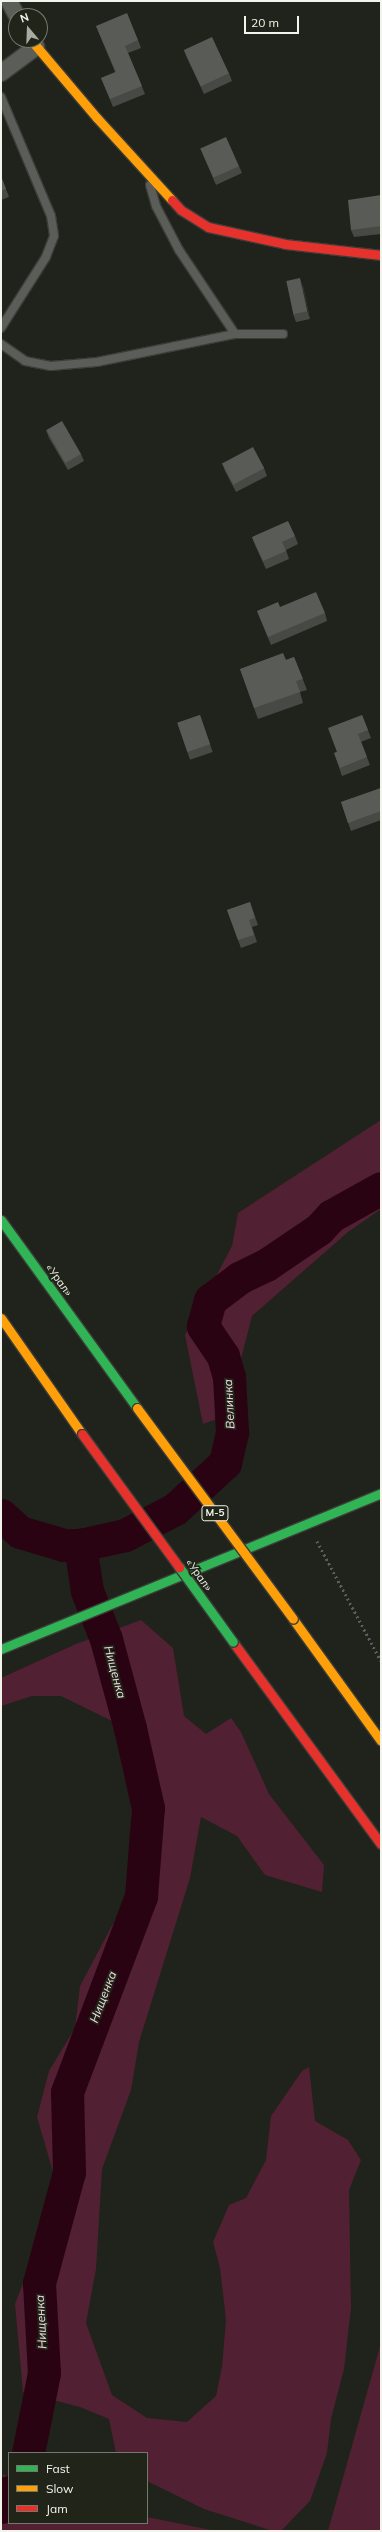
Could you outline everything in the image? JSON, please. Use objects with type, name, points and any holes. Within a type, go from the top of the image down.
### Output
[{"type":"main road","points":[[38,48],[181,210],[208,227],[285,244],[381,255]]},
{"type":"main road","name":"«Урал»","points":[[1,1220],[381,1741]]},
{"type":"main road","name":"«Урал»","points":[[1,1318],[82,1434],[232,1642],[381,1844]]},
{"type":"main road","points":[[1,1649],[308,1525],[381,1493]]},
{"type":"street","points":[[1,73],[28,48]]},
{"type":"lane","points":[[1,97],[51,216],[54,236],[46,257],[1,328]]},
{"type":"lane","points":[[146,172],[156,206],[179,250],[235,334]]},
{"type":"lane","points":[[1,344],[25,361],[52,366],[97,362],[235,334],[283,334]]},
{"type":"path","points":[[308,1525],[381,1661]]},
{"type":"shaded area","points":[[381,1120],[381,1209],[348,1232],[252,1316],[241,1359],[242,1410],[203,1424],[185,1335],[232,1246],[238,1213]]},
{"type":"shaded area","points":[[141,1620],[173,1648],[184,1716],[206,1734],[231,1718],[241,1732],[269,1794],[324,1865],[322,1892],[265,1875],[237,1836],[201,1817],[190,1878],[139,2042],[131,2090],[102,2169],[96,2269],[86,2323],[112,2395],[147,2418],[187,2422],[216,2396],[222,2367],[226,2320],[220,2268],[213,2242],[229,2205],[246,2198],[266,2160],[271,2116],[302,2071],[309,2067],[315,2121],[348,2140],[361,2160],[349,2190],[351,2308],[344,2369],[331,2419],[327,2453],[310,2501],[281,2531],[273,2531],[204,2509],[148,2481],[148,2452],[116,2452],[109,2419],[80,2407],[23,2392],[15,2304],[38,2245],[56,2182],[37,2117],[49,2071],[75,2028],[80,1986],[124,1903],[128,1879],[132,1801],[122,1767],[120,1743],[112,1721],[61,1696],[32,1696],[1,1706],[1,1678],[76,1644]]},
{"type":"shaded area","points":[[381,2343],[381,2531],[328,2531]]},
{"type":"shaded area","points":[[3,2474],[8,2476],[8,2524],[148,2524],[148,2517],[216,2531],[1,2531]]},
{"type":"building","points":[[127,13],[138,40],[125,46],[142,86],[110,99],[101,78],[116,72],[96,26]]},
{"type":"building","points":[[212,37],[229,73],[201,86],[184,50]]},
{"type":"building","points":[[226,137],[239,166],[213,178],[200,148]]},
{"type":"building","points":[[1,176],[6,189],[1,191]]},
{"type":"building","points":[[381,195],[381,226],[351,230],[348,200]]},
{"type":"building","points":[[300,278],[307,311],[293,314],[286,281]]},
{"type":"building","points":[[62,421],[81,454],[65,463],[46,430]]},
{"type":"building","points":[[253,447],[264,468],[233,485],[222,463]]},
{"type":"building","points":[[288,521],[295,536],[282,542],[286,551],[263,561],[252,537]]},
{"type":"building","points":[[316,592],[325,613],[268,637],[257,611],[278,602],[280,607]]},
{"type":"building","points":[[283,653],[286,660],[294,657],[303,679],[296,681],[300,692],[254,708],[240,669]]},
{"type":"building","points":[[200,715],[210,744],[187,752],[177,723]]},
{"type":"building","points":[[362,715],[368,730],[358,734],[367,757],[340,768],[334,753],[337,752],[328,728]]},
{"type":"building","points":[[381,788],[381,811],[348,823],[341,802]]},
{"type":"building","points":[[250,902],[255,918],[249,920],[254,935],[238,940],[227,910]]},
{"type":"waterway","name":"Велинка","points":[[1,1515],[20,1532],[64,1545],[80,1545],[125,1535],[175,1509],[225,1463],[232,1432],[229,1377],[223,1356],[203,1326],[210,1300],[239,1278],[266,1265],[319,1229],[331,1216],[381,1188]]},
{"type":"waterway","name":"Нищенка","points":[[28,2452],[44,2373],[39,2283],[69,2172],[67,2092],[141,1896],[148,1808],[130,1728],[106,1639],[87,1591],[80,1545]]},
{"type":"waterway","name":"Нищенка","points":[[1,2507],[8,2494]]},
{"type":"traffic: fast","points":[[1,1220],[137,1408]]},
{"type":"traffic: fast","points":[[1,1649],[381,1493]]},
{"type":"traffic: fast","points":[[179,1567],[233,1642]]},
{"type":"traffic: slow","points":[[38,48],[97,118],[172,200]]},
{"type":"traffic: slow","points":[[1,1318],[82,1434]]},
{"type":"traffic: slow","points":[[137,1408],[293,1619]]},
{"type":"traffic: slow","points":[[293,1619],[381,1741]]},
{"type":"traffic: jam","points":[[172,200],[181,210],[208,227],[285,244],[381,255]]},
{"type":"traffic: jam","points":[[82,1434],[179,1567]]},
{"type":"traffic: jam","points":[[233,1642],[381,1844]]}]
